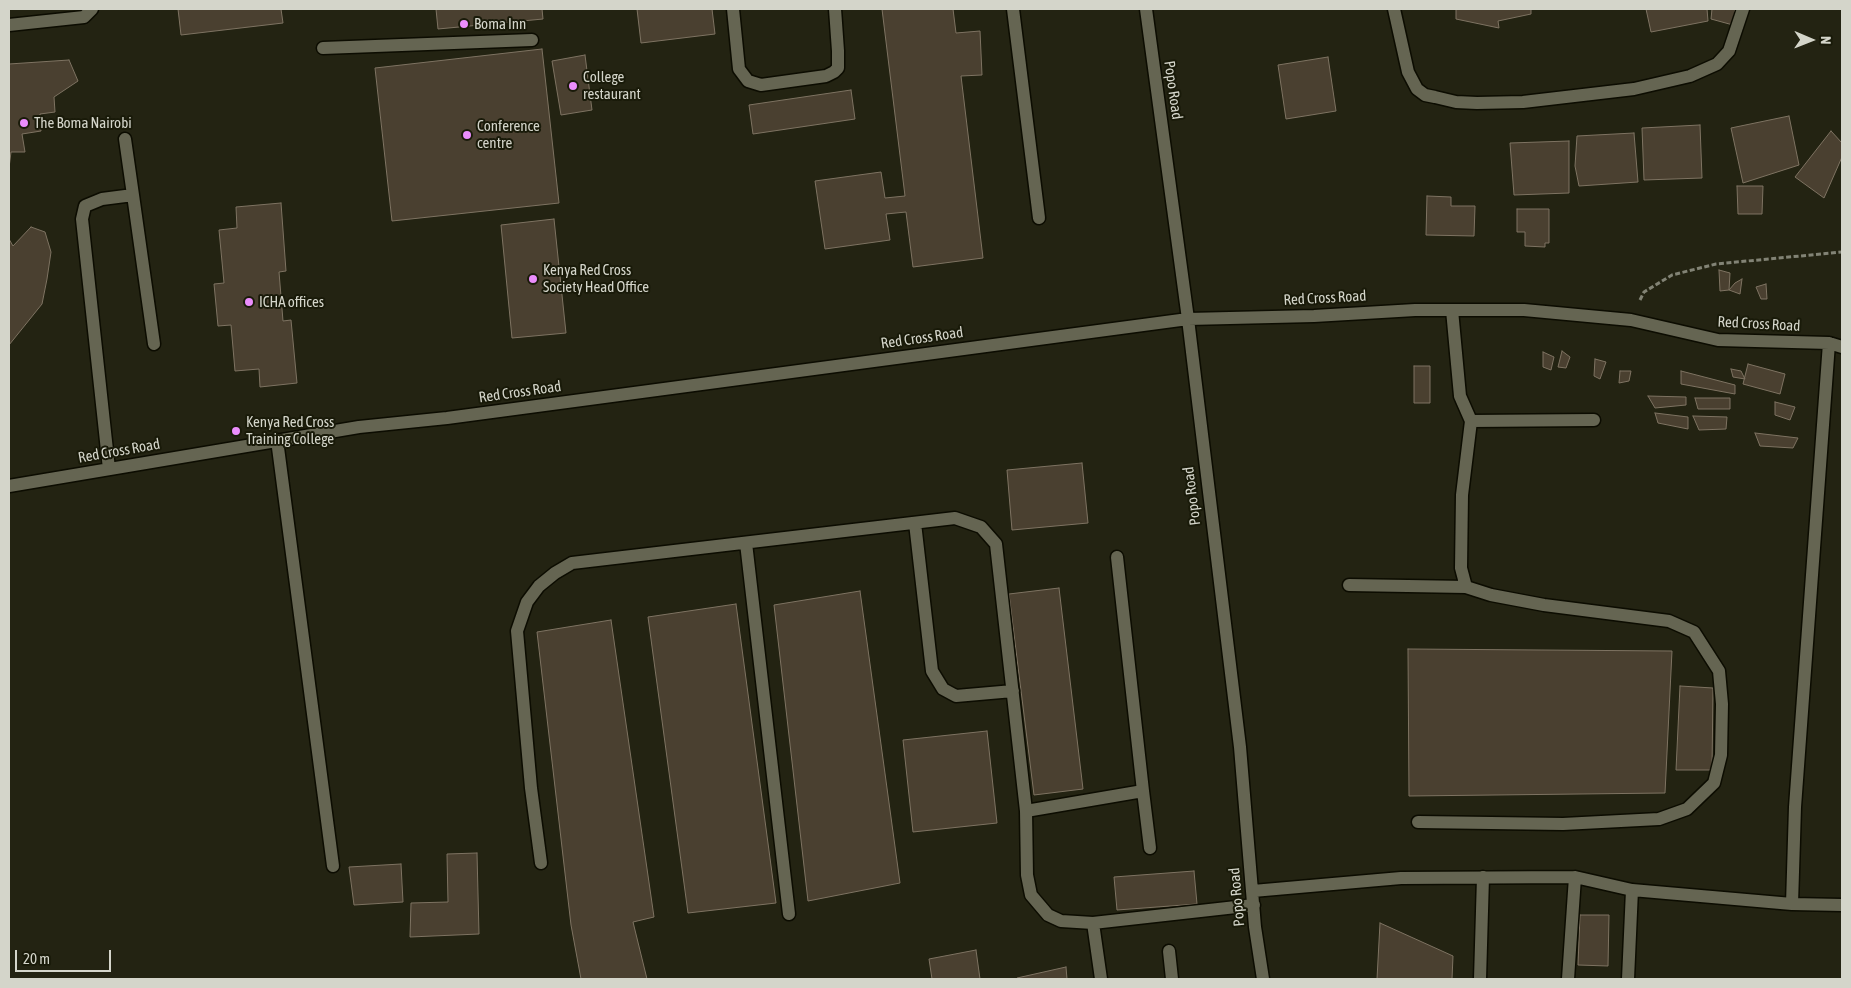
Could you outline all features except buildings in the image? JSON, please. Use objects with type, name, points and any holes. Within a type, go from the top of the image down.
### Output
[{"type":"street","points":[[9,25],[84,17],[92,9]]},
{"type":"street","points":[[733,9],[739,69],[748,81],[761,85],[826,76],[838,68],[835,9]]},
{"type":"street","points":[[1013,9],[1039,218]]},
{"type":"street","name":"Popo Road","points":[[1146,9],[1188,319],[1240,747],[1254,905],[1263,979]]},
{"type":"street","points":[[1394,9],[1408,72],[1417,88],[1425,94],[1435,97],[1456,102],[1477,103],[1523,102],[1634,89],[1690,76],[1717,64],[1729,51],[1743,9]]},
{"type":"street","points":[[323,48],[532,40]]},
{"type":"street","points":[[125,139],[154,344]]},
{"type":"street","points":[[109,469],[82,219],[85,206],[102,199],[133,195]]},
{"type":"street","name":"Red Cross Road","points":[[9,486],[359,427],[457,416],[1188,319],[1314,316],[1415,310],[1524,310],[1631,320],[1718,340],[1829,343],[1842,347]]},
{"type":"street","points":[[1452,310],[1460,396],[1471,421],[1462,495],[1461,568],[1466,587]]},
{"type":"street","points":[[1792,904],[1795,807],[1829,343]]},
{"type":"street","points":[[1471,421],[1594,420]]},
{"type":"street","points":[[277,440],[333,866]]},
{"type":"street","points":[[541,862],[531,788],[517,631],[527,602],[539,586],[555,572],[572,563],[955,518],[981,527],[996,544],[1026,811],[1027,875],[1031,895],[1048,915],[1061,921],[1093,923],[1254,905]]},
{"type":"street","points":[[915,523],[932,671],[943,689],[956,696],[1013,691]]},
{"type":"street","points":[[746,543],[790,914]]},
{"type":"street","points":[[1117,557],[1150,848]]},
{"type":"street","points":[[1349,585],[1466,587],[1491,595],[1544,605],[1669,621],[1694,632],[1719,671],[1722,704],[1721,755],[1714,783],[1687,809],[1659,819],[1563,824],[1418,822]]},
{"type":"street","points":[[1026,811],[1144,791]]},
{"type":"street","points":[[1480,979],[1483,877]]},
{"type":"street","points":[[1253,892],[1401,878],[1575,877],[1632,890],[1792,904],[1842,905]]},
{"type":"street","points":[[1568,979],[1575,877]]},
{"type":"street","points":[[1628,979],[1632,890]]},
{"type":"street","points":[[1093,923],[1101,979]]},
{"type":"street","points":[[1169,951],[1172,979]]},
{"type":"path","points":[[1631,320],[1644,292],[1672,275],[1716,264],[1842,252]]},
{"type":"place","name":"Boma Inn","points":[[464,24]]},
{"type":"place","name":"College restaurant","points":[[573,86]]},
{"type":"place","name":"The Boma Nairobi","points":[[24,123]]},
{"type":"place","name":"Conference centre","points":[[467,135]]},
{"type":"place","name":"Kenya Red Cross Society Head Office","points":[[533,279]]},
{"type":"place","name":"ICHA offices","points":[[249,302]]},
{"type":"place","name":"Kenya Red Cross Training College","points":[[236,431]]}]
